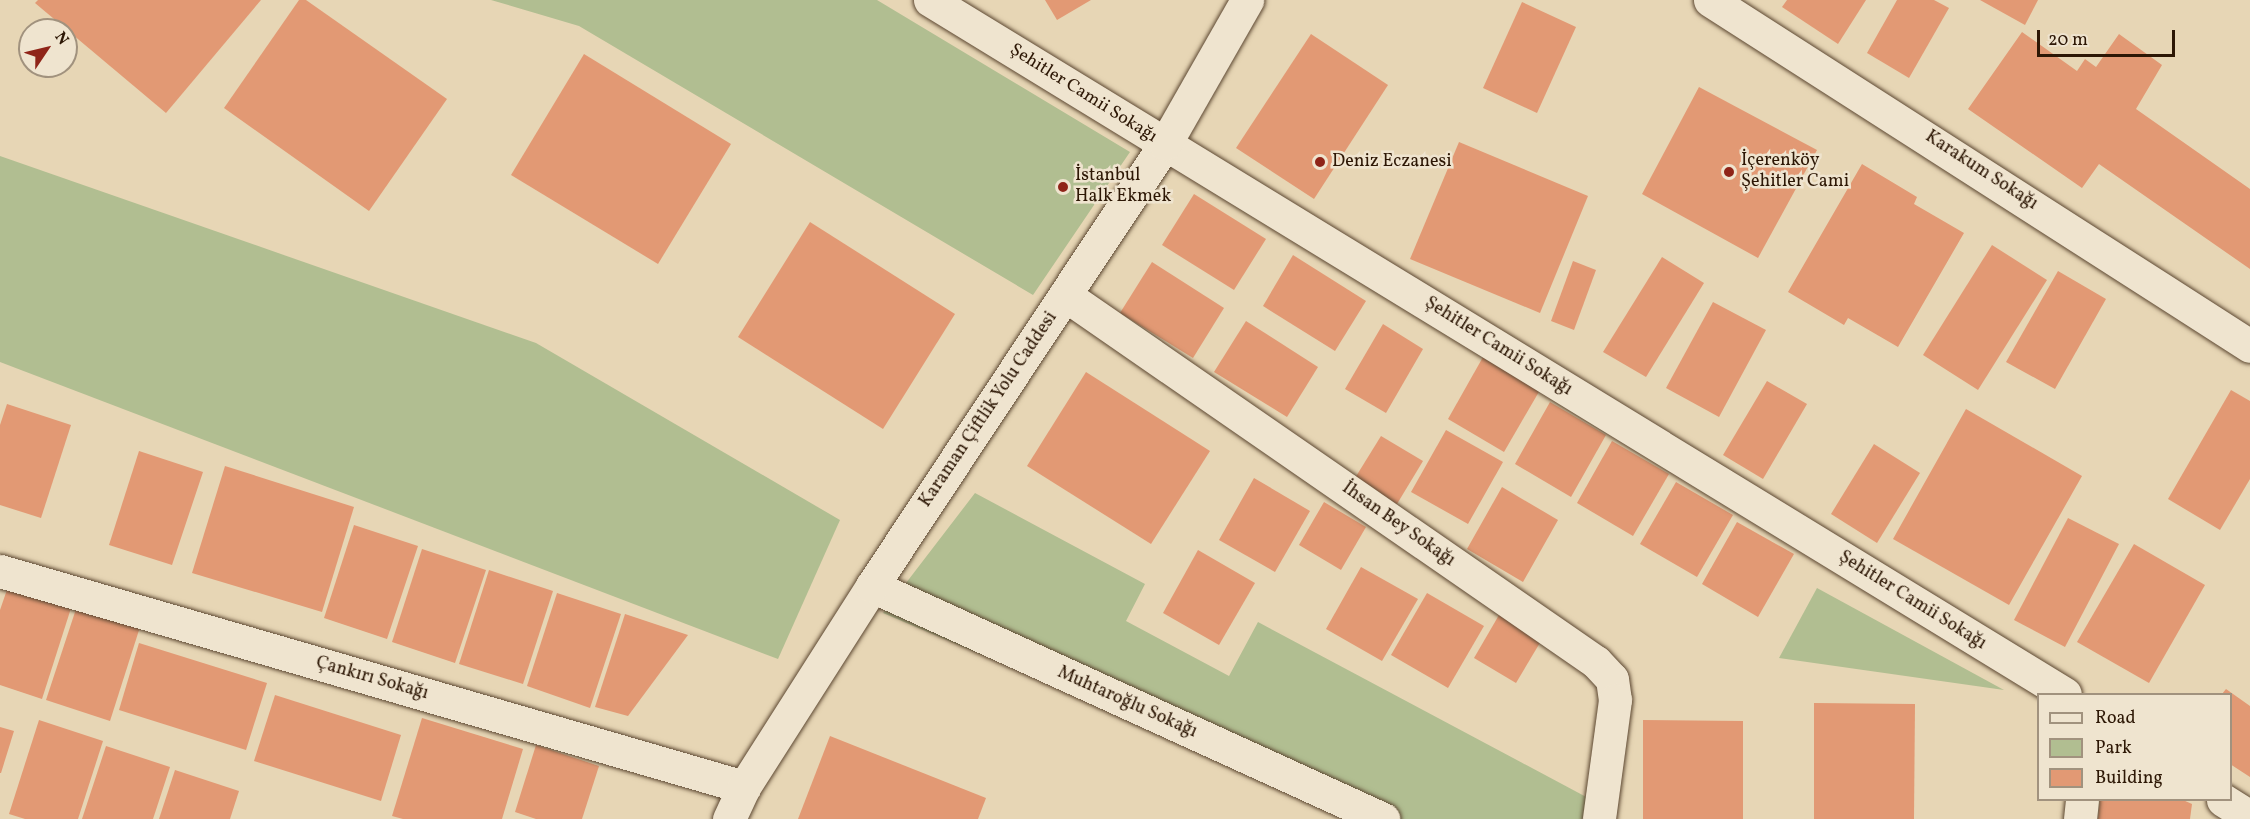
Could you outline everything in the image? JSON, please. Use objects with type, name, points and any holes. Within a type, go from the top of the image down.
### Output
[{"type":"street","name":"Şehitler Camii Sokağı","points":[[930,0],[2063,693]]},
{"type":"street","name":"Karaman Çiftlik Yolu Caddesi","points":[[729,819],[744,787],[872,586],[1165,144],[1247,0]]},
{"type":"street","name":"Karakum Sokağı","points":[[1710,0],[2250,346]]},
{"type":"street","name":"İhsan Bey Sokağı","points":[[1065,295],[1596,662],[1612,679],[1615,700],[1599,819]]},
{"type":"street","name":"Çankırı Sokağı","points":[[0,571],[744,787]]},
{"type":"street","name":"Muhtaroğlu Sokağı","points":[[872,586],[1383,819]]},
{"type":"street","points":[[2080,819],[2082,801]]},
{"type":"street","points":[[2224,801],[2250,818]]},
{"type":"green space","points":[[491,0],[877,0],[1130,152],[1033,295],[579,26]]},
{"type":"green space","points":[[0,156],[536,343],[840,520],[778,659],[0,362]]},
{"type":"green space","points":[[975,493],[1145,584],[1126,621],[1229,676],[1258,622],[1590,799],[1589,819],[1368,819],[883,613]]},
{"type":"green space","points":[[1817,588],[2004,690],[1779,658]]},
{"type":"building","points":[[38,0],[261,0],[166,113],[78,39],[78,18],[53,18],[35,3]]},
{"type":"building","points":[[299,0],[306,0],[447,99],[369,211],[224,108]]},
{"type":"building","points":[[1045,0],[1091,0],[1057,20]]},
{"type":"building","points":[[1787,0],[1866,0],[1838,44],[1782,7]]},
{"type":"building","points":[[1897,0],[1934,0],[1949,8],[1909,78],[1867,53]]},
{"type":"building","points":[[1980,0],[2038,0],[2025,25]]},
{"type":"building","points":[[1522,2],[1576,27],[1537,113],[1483,88]]},
{"type":"building","points":[[2022,32],[2077,71],[2085,59],[2096,67],[2119,34],[2162,65],[2136,109],[2250,189],[2250,269],[2099,164],[2082,188],[1968,109]]},
{"type":"building","points":[[1311,34],[1388,85],[1314,199],[1236,148]]},
{"type":"building","points":[[584,54],[731,144],[658,264],[511,175]]},
{"type":"building","name":"İçerenköy Şehitler Cami","points":[[1699,87],[1817,150],[1758,258],[1642,194]]},
{"type":"building","points":[[1459,142],[1588,196],[1540,313],[1410,259]]},
{"type":"building","points":[[1862,164],[1917,197],[1914,204],[1964,233],[1898,347],[1848,318],[1844,325],[1788,292]]},
{"type":"building","points":[[1194,194],[1266,239],[1234,290],[1162,245]]},
{"type":"building","points":[[810,222],[955,314],[883,429],[738,337]]},
{"type":"building","points":[[1992,245],[2047,280],[1978,390],[1923,355]]},
{"type":"building","points":[[1293,255],[1366,301],[1335,351],[1263,306]]},
{"type":"building","points":[[1662,257],[1704,283],[1646,377],[1603,352]]},
{"type":"building","points":[[1573,261],[1596,270],[1574,330],[1551,321]]},
{"type":"building","points":[[1152,262],[1224,308],[1193,358],[1120,313]]},
{"type":"building","points":[[2058,271],[2106,299],[2055,389],[2006,362]]},
{"type":"building","points":[[1713,302],[1766,330],[1719,417],[1666,388]]},
{"type":"building","points":[[1246,321],[1318,367],[1287,417],[1214,372]]},
{"type":"building","points":[[1383,324],[1423,349],[1386,413],[1345,389]]},
{"type":"building","points":[[1483,357],[1540,390],[1504,452],[1448,419]]},
{"type":"building","points":[[1086,372],[1210,451],[1151,544],[1027,466]]},
{"type":"building","points":[[1767,381],[1807,404],[1763,479],[1723,455]]},
{"type":"building","points":[[2231,390],[2250,401],[2250,479],[2220,530],[2168,499]]},
{"type":"building","points":[[1550,402],[1606,435],[1571,497],[1515,464]]},
{"type":"building","points":[[7,404],[71,425],[41,518],[0,505],[0,425]]},
{"type":"building","points":[[1966,409],[2082,476],[2009,605],[1893,539]]},
{"type":"building","points":[[1446,430],[1503,462],[1468,524],[1411,492]]},
{"type":"building","points":[[1381,436],[1423,461],[1397,504],[1355,478]]},
{"type":"building","points":[[1612,441],[1669,474],[1633,536],[1577,503]]},
{"type":"building","points":[[1874,444],[1920,473],[1877,543],[1831,514]]},
{"type":"building","points":[[139,451],[203,472],[172,565],[109,545]]},
{"type":"building","points":[[225,466],[354,507],[322,612],[192,573]]},
{"type":"building","points":[[1254,478],[1310,511],[1275,572],[1219,540]]},
{"type":"building","points":[[1676,482],[1733,515],[1697,577],[1640,544]]},
{"type":"building","points":[[1502,487],[1558,520],[1523,582],[1467,549]]},
{"type":"building","points":[[1324,502],[1366,527],[1341,570],[1299,545]]},
{"type":"building","points":[[2068,518],[2119,544],[2065,647],[2014,620]]},
{"type":"building","points":[[1737,522],[1794,554],[1758,617],[1702,584]]},
{"type":"building","points":[[354,525],[418,546],[387,639],[324,618]]},
{"type":"building","points":[[2134,544],[2205,585],[2149,683],[2077,642]]},
{"type":"building","points":[[422,549],[486,570],[455,663],[392,642]]},
{"type":"building","points":[[1198,550],[1255,583],[1219,645],[1163,613]]},
{"type":"building","points":[[1361,567],[1418,599],[1382,661],[1326,629]]},
{"type":"building","points":[[489,570],[553,591],[523,684],[459,664]]},
{"type":"building","points":[[9,584],[72,605],[42,699],[0,685],[0,610]]},
{"type":"building","points":[[557,593],[621,614],[590,708],[527,686]]},
{"type":"building","points":[[1427,593],[1484,626],[1448,688],[1391,655]]},
{"type":"building","points":[[77,606],[140,627],[110,721],[46,700]]},
{"type":"building","points":[[625,614],[688,635],[628,716],[595,707]]},
{"type":"building","points":[[1499,615],[1541,641],[1516,683],[1474,658]]},
{"type":"building","points":[[139,643],[267,683],[246,750],[119,710]]},
{"type":"building","points":[[2232,693],[2250,706],[2250,777],[2232,765]]},
{"type":"building","points":[[275,695],[401,735],[381,801],[254,761]]},
{"type":"building","points":[[1814,703],[1915,704],[1914,819],[1814,819]]},
{"type":"building","points":[[422,718],[523,749],[502,819],[403,819],[392,816]]},
{"type":"building","points":[[39,720],[103,741],[78,819],[25,819],[9,814]]},
{"type":"building","points":[[1643,720],[1743,721],[1743,819],[1643,819]]},
{"type":"building","points":[[0,727],[14,731],[1,773],[0,773]]},
{"type":"building","points":[[830,736],[986,798],[978,819],[798,819]]},
{"type":"building","points":[[536,745],[599,766],[582,819],[536,819],[515,812]]},
{"type":"building","points":[[106,746],[170,767],[153,819],[82,819]]},
{"type":"building","points":[[175,770],[239,791],[230,819],[159,819]]},
{"type":"building","points":[[2100,801],[2185,801],[2192,804],[2190,819],[2098,819]]},
{"type":"place","name":"Deniz Eczanesi","points":[[1320,162]]},
{"type":"place","name":"İçerenköy Şehitler Cami","points":[[1729,172]]},
{"type":"place","name":"İstanbul Halk Ekmek","points":[[1063,187]]}]
